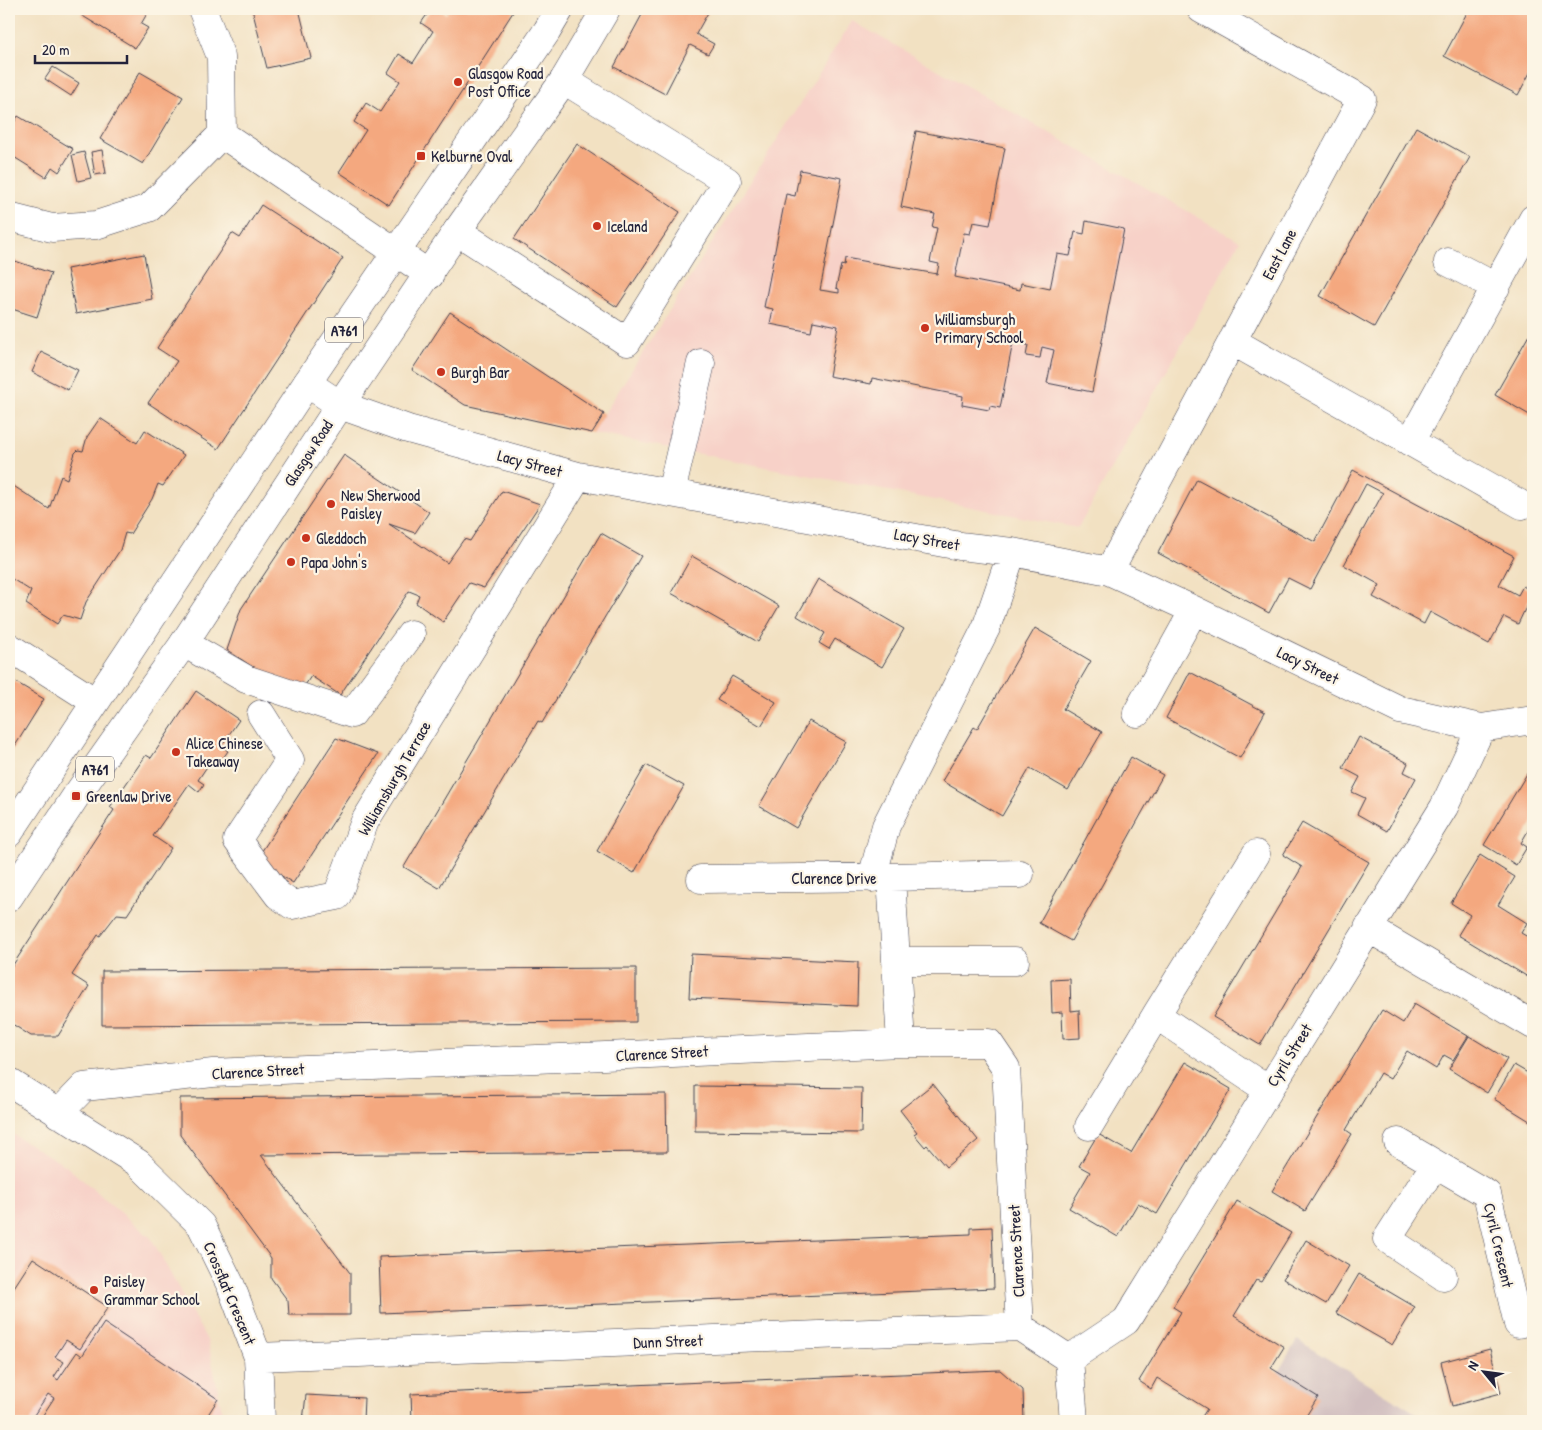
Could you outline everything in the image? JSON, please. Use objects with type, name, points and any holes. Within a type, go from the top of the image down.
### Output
[{"type":"street","points":[[9,217],[52,228],[96,225],[149,208],[222,134],[221,57],[202,9]]},
{"type":"street","name":"A761","points":[[9,833],[94,701],[130,652],[307,383],[560,9]]},
{"type":"street","name":"Glasgow Road","points":[[9,898],[76,796],[184,643],[340,405],[430,275],[457,231],[564,80],[606,9]]},
{"type":"street","name":"East Lane","points":[[1109,572],[1362,98],[1216,12]]},
{"type":"street","points":[[457,231],[627,342],[727,181],[564,80]]},
{"type":"street","points":[[222,134],[430,275]]},
{"type":"street","points":[[1410,442],[1533,218]]},
{"type":"street","points":[[1448,262],[1496,287]]},
{"type":"street","points":[[1232,342],[1522,505]]},
{"type":"street","points":[[671,493],[701,363]]},
{"type":"street","name":"Lacy Street","points":[[307,383],[340,405],[408,429],[578,476],[960,546],[1012,552],[1109,572],[1194,610],[1400,710],[1481,728],[1533,720]]},
{"type":"street","name":"Williamsburgh Terrace","points":[[261,714],[290,760],[237,840],[278,894],[292,904],[337,896],[365,821],[578,476]]},
{"type":"street","points":[[1012,552],[986,628],[886,826],[881,878],[1020,874]]},
{"type":"street","points":[[1137,713],[1194,610]]},
{"type":"street","points":[[184,643],[246,679],[352,714],[411,634]]},
{"type":"street","points":[[9,647],[94,701]]},
{"type":"street","name":"Cyril Street","points":[[1069,1359],[1126,1321],[1444,807],[1481,728]]},
{"type":"street","points":[[1089,1126],[1256,854]]},
{"type":"street","name":"Clarence Drive","points":[[701,879],[881,878],[896,961],[901,1042]]},
{"type":"street","points":[[1368,928],[1533,1024]]},
{"type":"street","points":[[896,961],[1014,961]]},
{"type":"street","points":[[1156,1015],[1268,1090]]},
{"type":"street","name":"Clarence Street","points":[[58,1114],[84,1087],[213,1073],[901,1042],[989,1043],[1006,1068],[1020,1327]]},
{"type":"street","name":"Crossflat Crescent","points":[[9,1082],[138,1163],[200,1225],[231,1286],[258,1357],[261,1421]]},
{"type":"street","name":"Cyril Crescent","points":[[1398,1142],[1487,1194],[1518,1324],[1533,1320]]},
{"type":"street","points":[[1435,1164],[1387,1239],[1443,1276]]},
{"type":"street","points":[[1020,1327],[1069,1359],[1074,1421]]},
{"type":"street","name":"Dunn Street","points":[[258,1357],[1020,1327]]},
{"type":"shaded area","name":"Williamsburgh Primary School","points":[[852,21],[1240,241],[1078,528],[592,433]]},
{"type":"shaded area","name":"Paisley Grammar School","points":[[9,1132],[66,1166],[151,1238],[208,1342],[224,1421],[9,1421]]},
{"type":"shaded area","points":[[1297,1340],[1429,1421],[1249,1421]]},
{"type":"building","points":[[85,9],[143,9],[148,12],[141,24],[148,28],[135,48],[81,15]]},
{"type":"building","points":[[252,9],[299,9],[311,58],[267,68]]},
{"type":"building","points":[[431,9],[437,9],[446,14],[449,9],[515,9],[389,205],[339,172],[366,130],[354,122],[366,103],[380,112],[400,81],[388,73],[399,54],[413,63],[433,31],[421,23]]},
{"type":"building","points":[[645,9],[710,9],[696,34],[714,44],[708,54],[690,45],[665,94],[614,67]]},
{"type":"building","points":[[1469,9],[1533,9],[1533,67],[1518,95],[1444,56]]},
{"type":"building","points":[[53,67],[79,83],[71,96],[45,79]]},
{"type":"building","points":[[140,72],[183,97],[143,164],[100,139]]},
{"type":"building","points":[[18,116],[73,149],[59,172],[52,167],[46,177],[9,154],[9,131]]},
{"type":"building","points":[[1416,127],[1470,157],[1374,327],[1320,296]]},
{"type":"building","points":[[916,131],[1005,148],[990,225],[973,222],[970,234],[964,233],[955,277],[1020,290],[1021,283],[1050,289],[1057,254],[1070,256],[1075,232],[1084,234],[1086,221],[1124,229],[1092,392],[1047,383],[1054,350],[1042,347],[1040,358],[1026,356],[1028,345],[1013,342],[1000,408],[990,406],[989,410],[962,405],[963,396],[872,378],[871,384],[829,376],[838,326],[813,321],[811,332],[770,324],[773,309],[764,307],[786,194],[795,196],[800,170],[842,178],[820,290],[839,293],[839,289],[836,288],[841,265],[844,266],[845,258],[937,274],[939,264],[930,262],[937,228],[932,227],[935,214],[901,207]]},
{"type":"building","name":"Iceland","points":[[577,144],[680,212],[617,307],[514,239]]},
{"type":"building","points":[[102,150],[106,173],[95,175],[91,152]]},
{"type":"building","points":[[84,152],[91,178],[78,181],[72,155]]},
{"type":"building","points":[[261,205],[343,258],[218,449],[148,403],[177,361],[157,348],[232,233],[240,238]]},
{"type":"building","points":[[144,254],[152,299],[76,314],[67,269]]},
{"type":"building","points":[[9,259],[51,273],[37,317],[9,308]]},
{"type":"building","points":[[450,312],[604,414],[592,433],[465,405],[412,370]]},
{"type":"building","points":[[1533,328],[1533,417],[1495,395]]},
{"type":"building","points":[[41,352],[78,370],[68,390],[32,372]]},
{"type":"building","points":[[100,418],[137,443],[145,430],[184,455],[163,486],[158,484],[152,499],[130,534],[125,533],[120,550],[86,602],[80,620],[63,615],[57,624],[26,604],[31,591],[9,577],[9,483],[49,509],[61,476],[67,479],[75,453],[78,450],[83,451],[87,437]]},
{"type":"building","points":[[344,455],[429,512],[415,533],[389,524],[447,563],[464,539],[470,541],[502,491],[540,504],[484,588],[469,583],[443,622],[416,603],[419,595],[409,591],[340,695],[311,676],[304,687],[259,671],[227,650],[241,609]]},
{"type":"building","points":[[1353,470],[1514,556],[1499,585],[1518,595],[1523,586],[1533,592],[1518,624],[1504,617],[1489,644],[1430,612],[1424,624],[1373,597],[1380,585],[1344,565],[1383,493],[1366,484],[1310,589],[1288,578],[1269,613],[1158,553],[1197,479],[1315,542]]},
{"type":"building","points":[[601,533],[641,556],[542,723],[538,721],[439,888],[404,867]]},
{"type":"building","points":[[692,556],[779,606],[758,642],[671,593]]},
{"type":"building","points":[[818,579],[904,629],[882,667],[835,639],[829,649],[819,643],[825,633],[797,616]]},
{"type":"building","points":[[1035,628],[1091,661],[1063,709],[1102,732],[1068,790],[1030,768],[1002,816],[942,781],[974,727],[977,729]]},
{"type":"building","points":[[1190,672],[1265,712],[1240,758],[1166,718]]},
{"type":"building","points":[[732,676],[776,702],[761,726],[717,700]]},
{"type":"building","points":[[9,678],[44,699],[10,754],[9,753]]},
{"type":"building","points":[[196,691],[239,720],[221,746],[228,751],[219,764],[212,759],[198,780],[204,784],[199,792],[189,784],[153,836],[171,848],[127,915],[117,914],[100,936],[98,935],[72,975],[89,986],[58,1036],[31,1036],[9,1022],[9,971],[114,810],[110,807],[146,755],[151,758]]},
{"type":"building","points":[[809,721],[846,742],[796,828],[759,806]]},
{"type":"building","points":[[1359,737],[1408,763],[1404,772],[1416,778],[1387,831],[1357,814],[1365,798],[1352,792],[1360,777],[1343,768]]},
{"type":"building","points":[[336,738],[378,754],[293,883],[256,860]]},
{"type":"building","points":[[1131,757],[1163,775],[1071,941],[1039,923]]},
{"type":"building","points":[[646,765],[684,786],[634,873],[597,851]]},
{"type":"building","points":[[1528,772],[1533,776],[1533,822],[1521,843],[1527,847],[1516,865],[1484,845]]},
{"type":"building","points":[[1302,823],[1369,862],[1260,1045],[1213,1017],[1302,867],[1283,855]]},
{"type":"building","points":[[1480,855],[1515,877],[1498,905],[1527,923],[1521,933],[1533,940],[1533,980],[1458,935],[1470,915],[1451,903]]},
{"type":"building","points":[[691,954],[858,962],[857,1006],[689,998]]},
{"type":"building","points":[[636,968],[636,1022],[102,1025],[102,971]]},
{"type":"building","points":[[1070,979],[1071,1011],[1079,1010],[1080,1038],[1063,1039],[1062,1012],[1052,1013],[1051,980]]},
{"type":"building","points":[[1414,1004],[1468,1036],[1453,1060],[1444,1055],[1436,1069],[1407,1051],[1390,1079],[1380,1073],[1346,1130],[1352,1134],[1305,1211],[1272,1191],[1382,1010],[1403,1023]]},
{"type":"building","points":[[1469,1036],[1507,1059],[1487,1093],[1449,1069]]},
{"type":"building","points":[[1185,1062],[1231,1089],[1157,1214],[1138,1203],[1118,1237],[1069,1208],[1090,1172],[1079,1166],[1098,1134],[1131,1153]]},
{"type":"building","points":[[1514,1065],[1533,1076],[1533,1123],[1494,1099]]},
{"type":"building","points":[[933,1084],[978,1140],[946,1167],[927,1145],[925,1147],[914,1134],[917,1132],[900,1110]]},
{"type":"building","points":[[695,1086],[862,1088],[861,1133],[695,1131]]},
{"type":"building","points":[[666,1094],[667,1152],[261,1155],[350,1273],[350,1315],[289,1315],[288,1301],[271,1278],[271,1258],[180,1135],[180,1098]]},
{"type":"building","points":[[1237,1201],[1291,1233],[1261,1282],[1256,1280],[1234,1316],[1284,1347],[1271,1368],[1318,1397],[1303,1421],[1199,1421],[1207,1409],[1157,1378],[1151,1389],[1139,1381],[1181,1312],[1173,1307]]},
{"type":"building","points":[[992,1227],[994,1288],[381,1313],[379,1257],[971,1234],[971,1228]]},
{"type":"building","points":[[1306,1240],[1349,1266],[1326,1304],[1283,1279]]},
{"type":"building","points":[[33,1258],[108,1307],[80,1349],[66,1340],[55,1357],[64,1362],[54,1377],[58,1380],[77,1352],[82,1356],[104,1323],[218,1399],[204,1421],[39,1421],[54,1398],[48,1394],[30,1421],[9,1421],[9,1295]]},
{"type":"building","points":[[1359,1274],[1415,1307],[1392,1345],[1336,1313]]},
{"type":"building","points":[[1490,1349],[1501,1393],[1452,1406],[1441,1362]]},
{"type":"building","points":[[1000,1370],[1023,1390],[1024,1421],[412,1421],[411,1394]]},
{"type":"building","points":[[306,1395],[364,1398],[363,1421],[303,1421]]},
{"type":"place","name":"Glasgow Road Post Office","points":[[458,82]]},
{"type":"place","name":"Kelburne Oval","points":[[421,156]]},
{"type":"place","name":"Iceland","points":[[597,226]]},
{"type":"place","name":"Williamsburgh Primary School","points":[[925,328]]},
{"type":"place","name":"Burgh Bar","points":[[441,372]]},
{"type":"place","name":"New Sherwood Paisley","points":[[331,504]]},
{"type":"place","name":"Gleddoch","points":[[306,538]]},
{"type":"place","name":"Papa John's","points":[[291,562]]},
{"type":"place","name":"Alice Chinese Takeaway","points":[[176,752]]},
{"type":"place","name":"Greenlaw Drive","points":[[76,796]]},
{"type":"place","name":"Paisley Grammar School","points":[[94,1290]]}]
